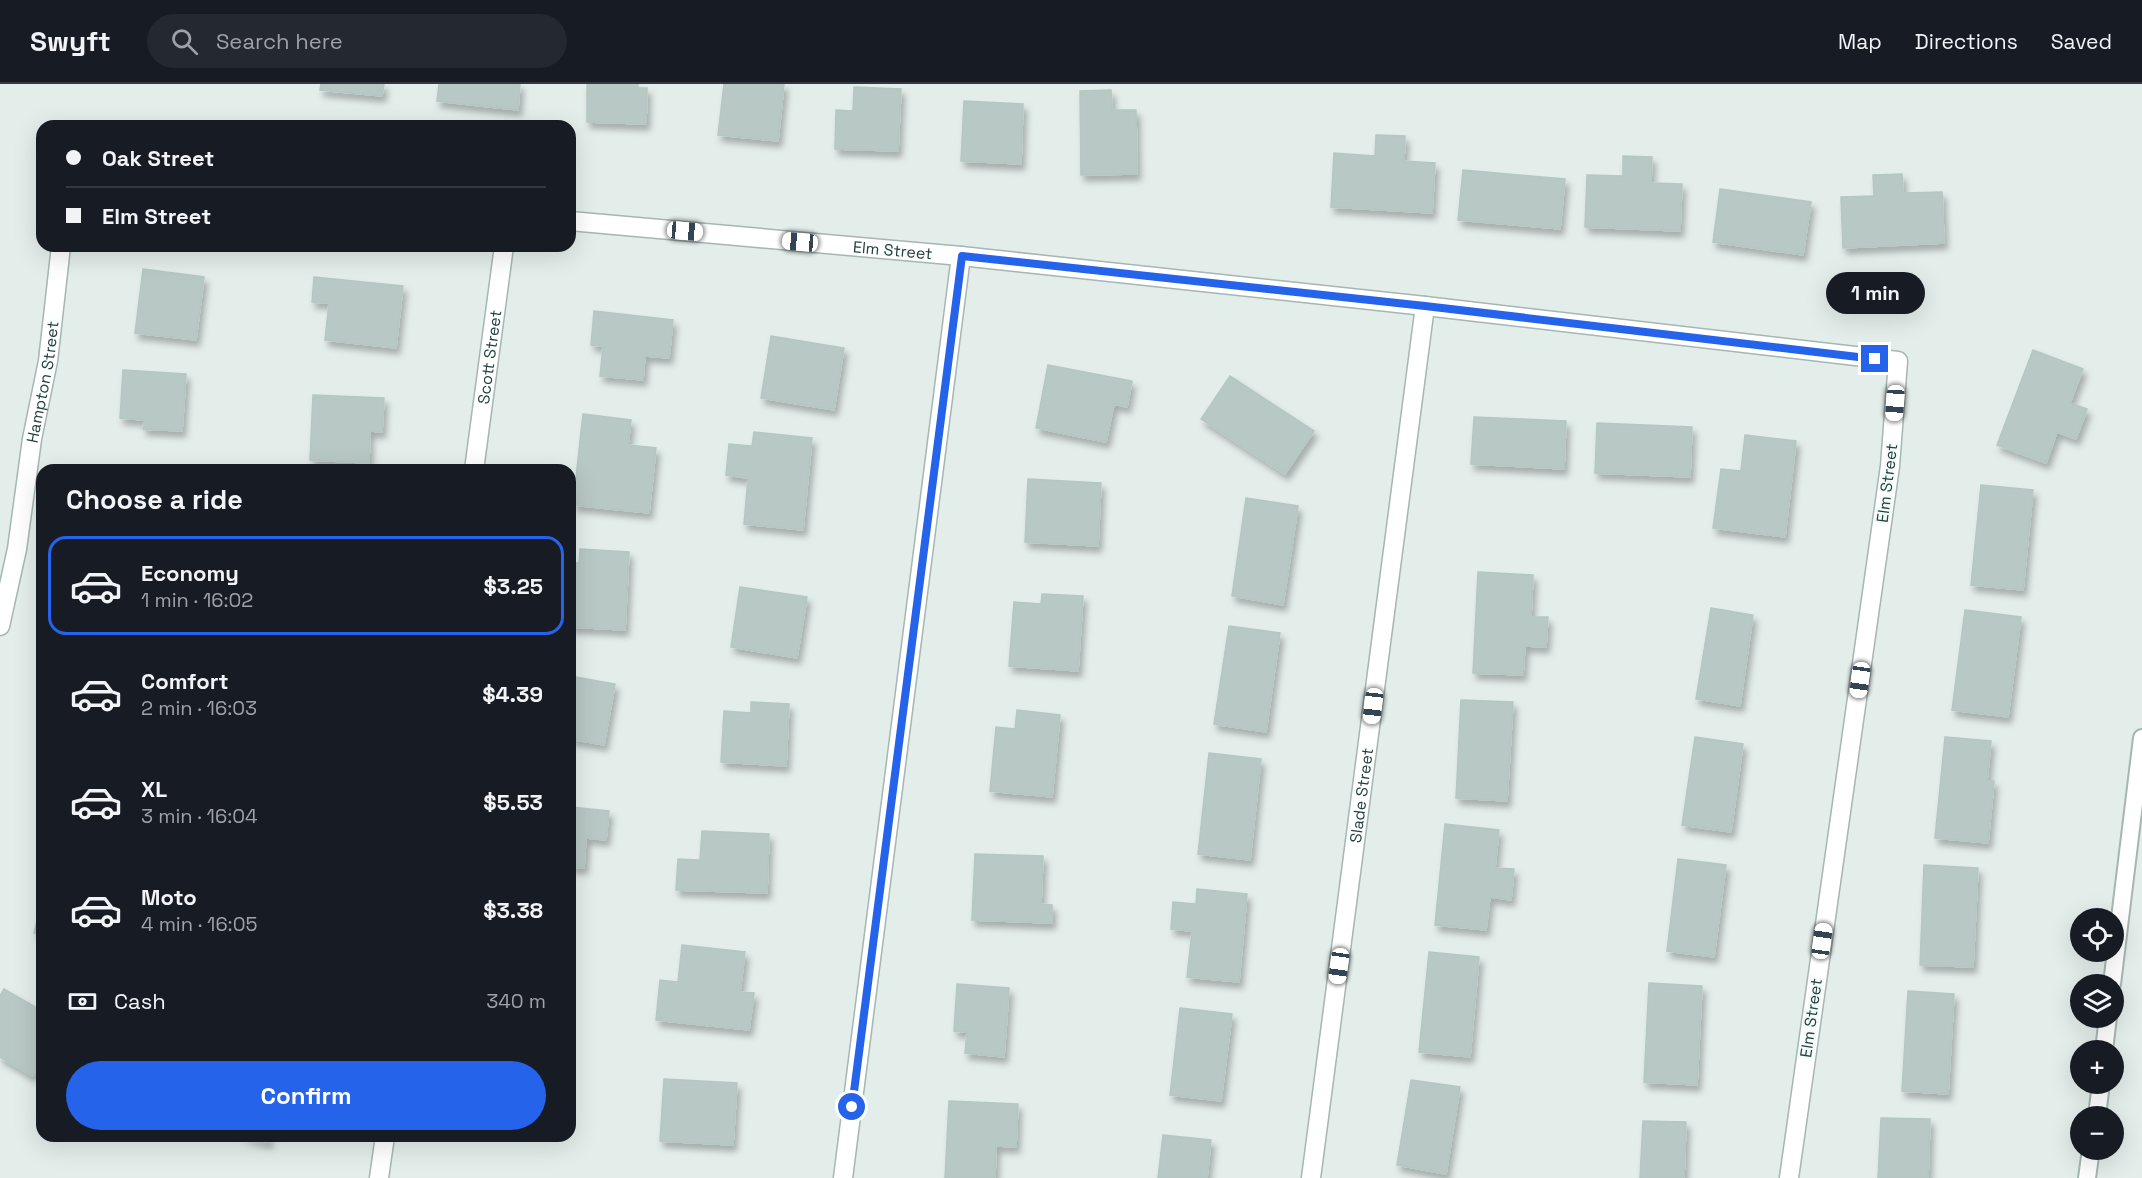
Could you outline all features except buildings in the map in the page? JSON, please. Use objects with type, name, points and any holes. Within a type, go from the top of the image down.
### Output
[{"type":"street","name":"Elm Street","points":[[576,222],[962,256],[1425,306],[1898,362],[1890,466],[1789,1178]]},
{"type":"street","name":"Hampton Street","points":[[0,626],[18,549],[32,439],[48,362],[55,286],[61,252]]},
{"type":"street","name":"Scott Street","points":[[475,464],[503,252]]},
{"type":"street","points":[[843,1178],[962,256]]},
{"type":"street","name":"Slade Street","points":[[1311,1178],[1425,306]]},
{"type":"street","points":[[379,1178],[384,1142]]},
{"type":"lane","points":[[2113,974],[2142,738]]},
{"type":"lane","points":[[2087,1178],[2089,1160]]},
{"type":"route","points":[[852,1107],[962,256],[1425,306],[1875,359]]}]
